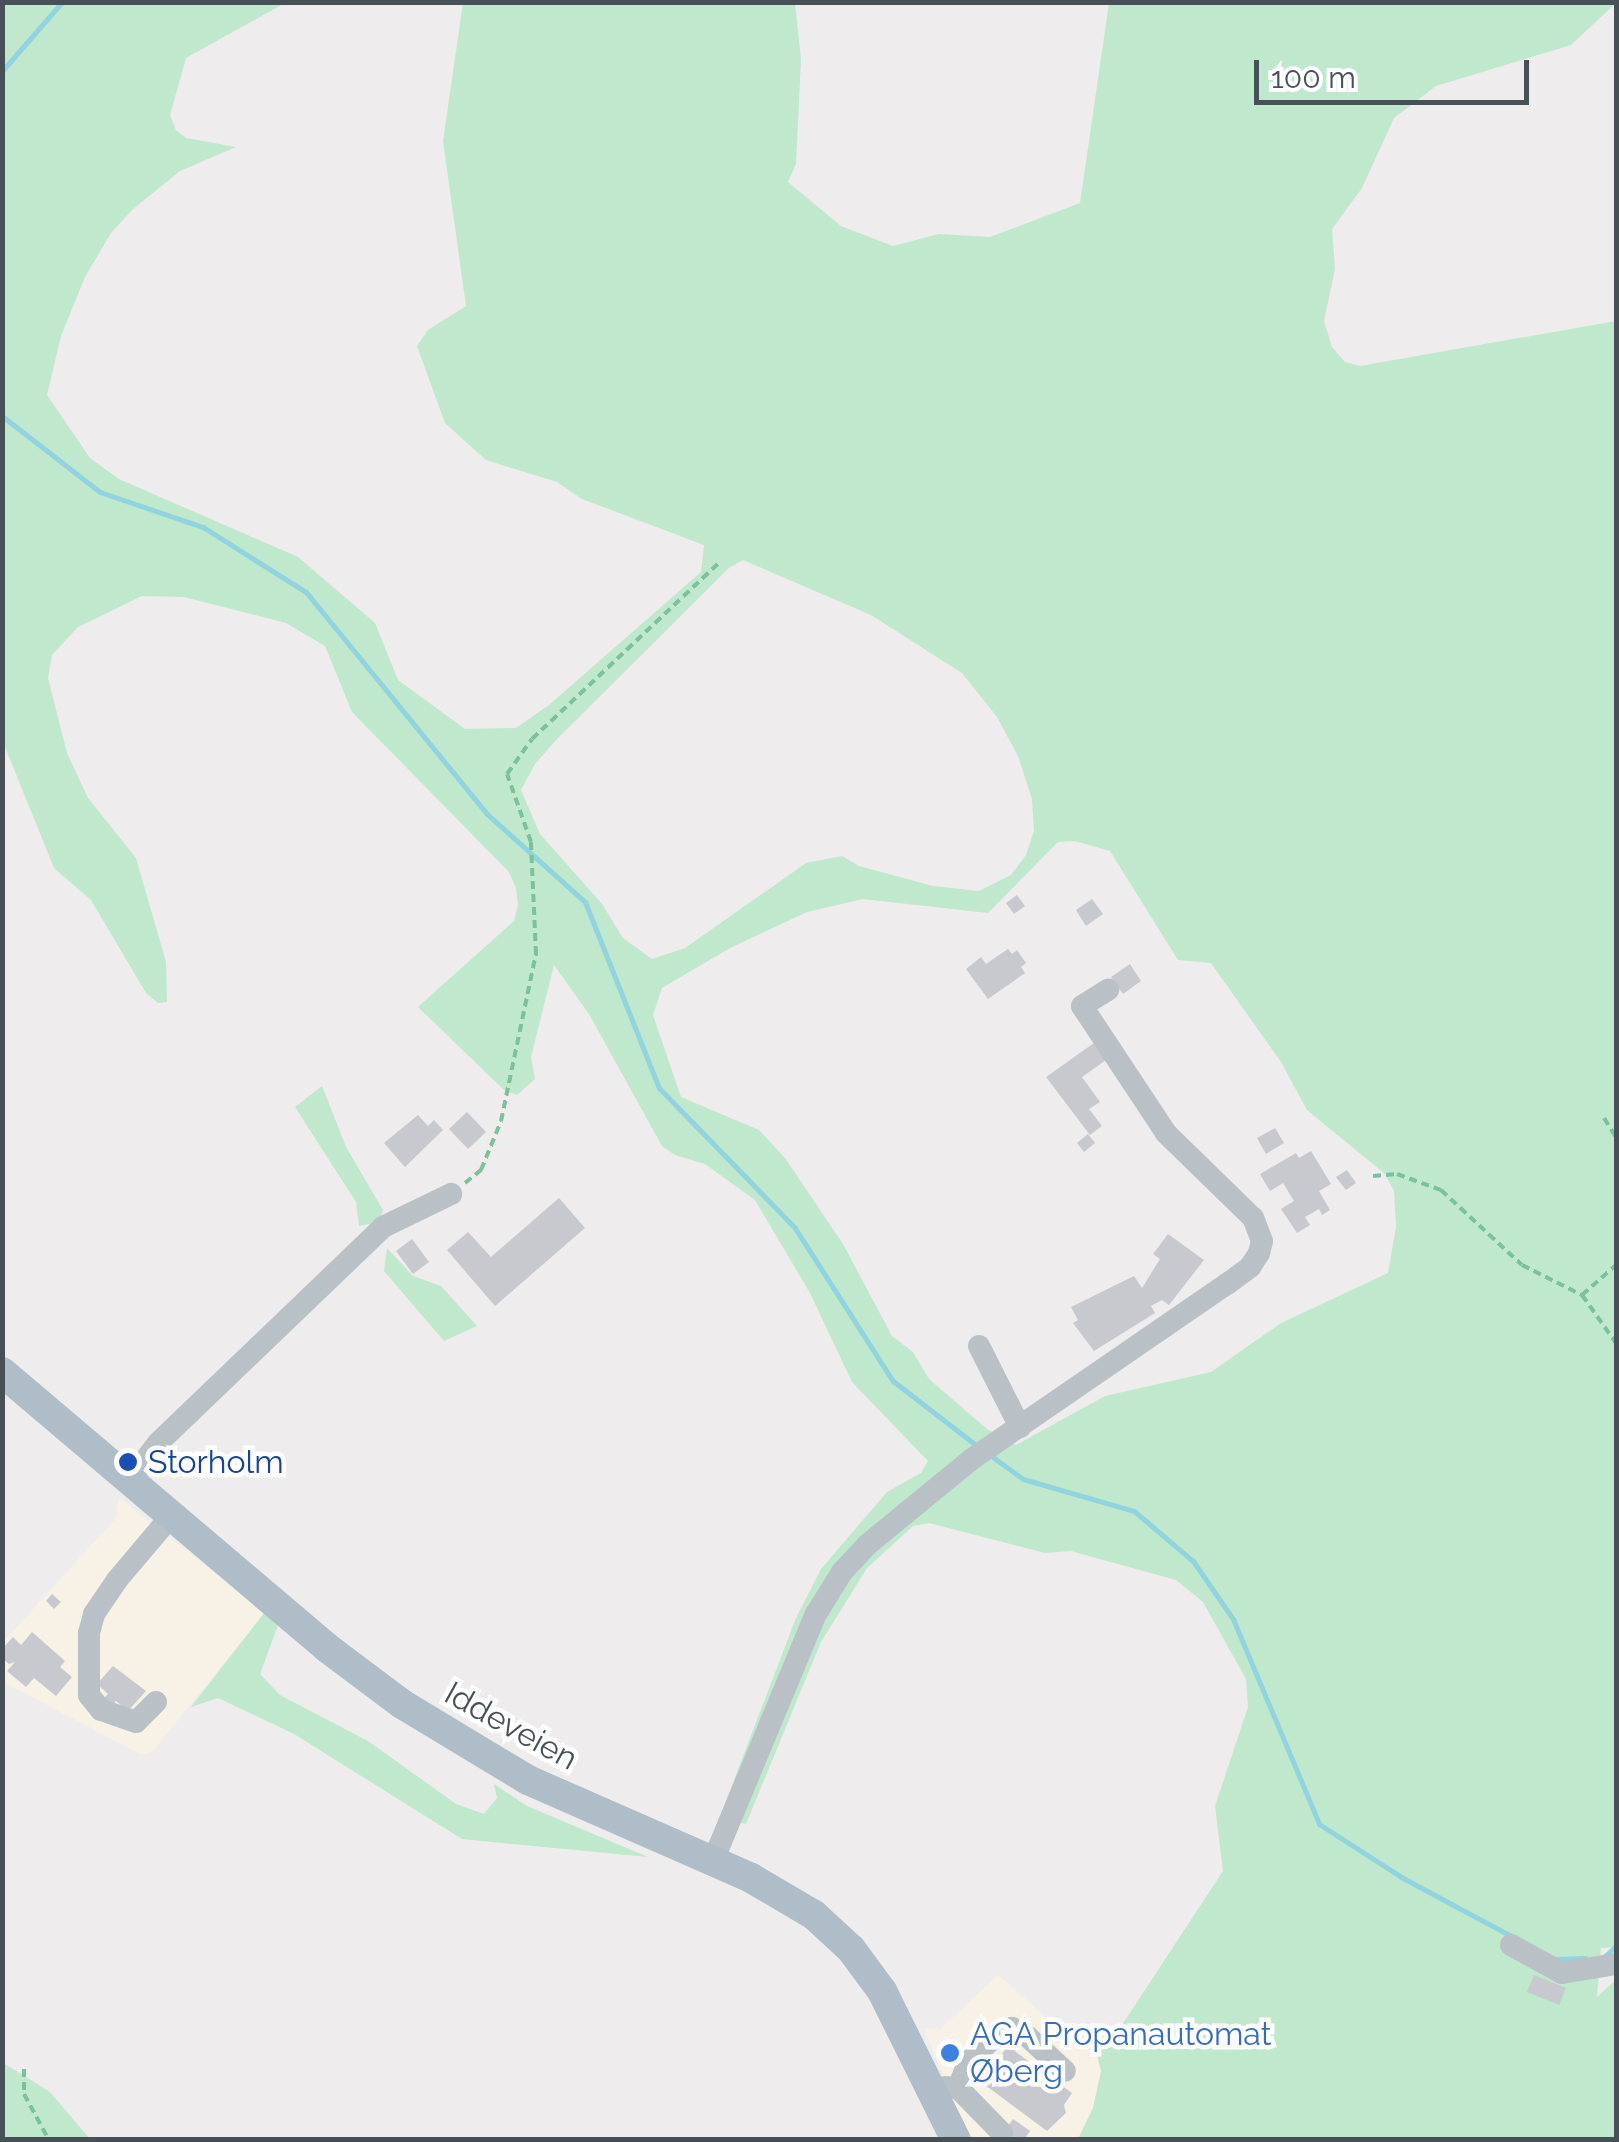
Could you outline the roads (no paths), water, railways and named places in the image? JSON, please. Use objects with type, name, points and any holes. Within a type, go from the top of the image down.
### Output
[{"type":"main road","name":"Iddeveien","points":[[2,1372],[326,1647],[464,1744],[528,1780],[788,1897],[837,1935],[882,1991],[943,2086],[956,2140]]},
{"type":"street","points":[[713,1860],[816,1614],[842,1572],[911,1507],[1250,1267],[1262,1240],[1253,1218],[1166,1133],[1082,1006],[1108,990]]},
{"type":"street","points":[[130,1480],[158,1443],[382,1227],[451,1194]]},
{"type":"street","points":[[980,1346],[1020,1427]]},
{"type":"street","points":[[156,1702],[136,1722],[101,1710],[89,1694],[89,1633],[94,1614],[117,1580],[171,1516]]},
{"type":"street","points":[[1511,1945],[1562,1973],[1616,1964]]},
{"type":"street","points":[[1002,2133],[943,2086],[1002,2030],[1012,2028],[1028,2037],[1065,2071]]},
{"type":"waterway","points":[[2,71],[62,2]]},
{"type":"waterway","points":[[2,416],[100,492],[203,527],[306,592],[487,814],[585,902],[659,1088],[795,1228],[893,1381],[977,1446]]},
{"type":"waterway","points":[[990,1455],[1023,1479],[1134,1511],[1193,1561],[1233,1619],[1319,1824],[1403,1878],[1511,1936]]},
{"type":"waterway","points":[[1604,1957],[1616,1946]]},
{"type":"waterway","points":[[1556,1959],[1585,1958]]},
{"type":"place","name":"Storholm","points":[[128,1462]]},
{"type":"place","name":"AGA Propanautomat Øberg","points":[[950,2053]]}]
